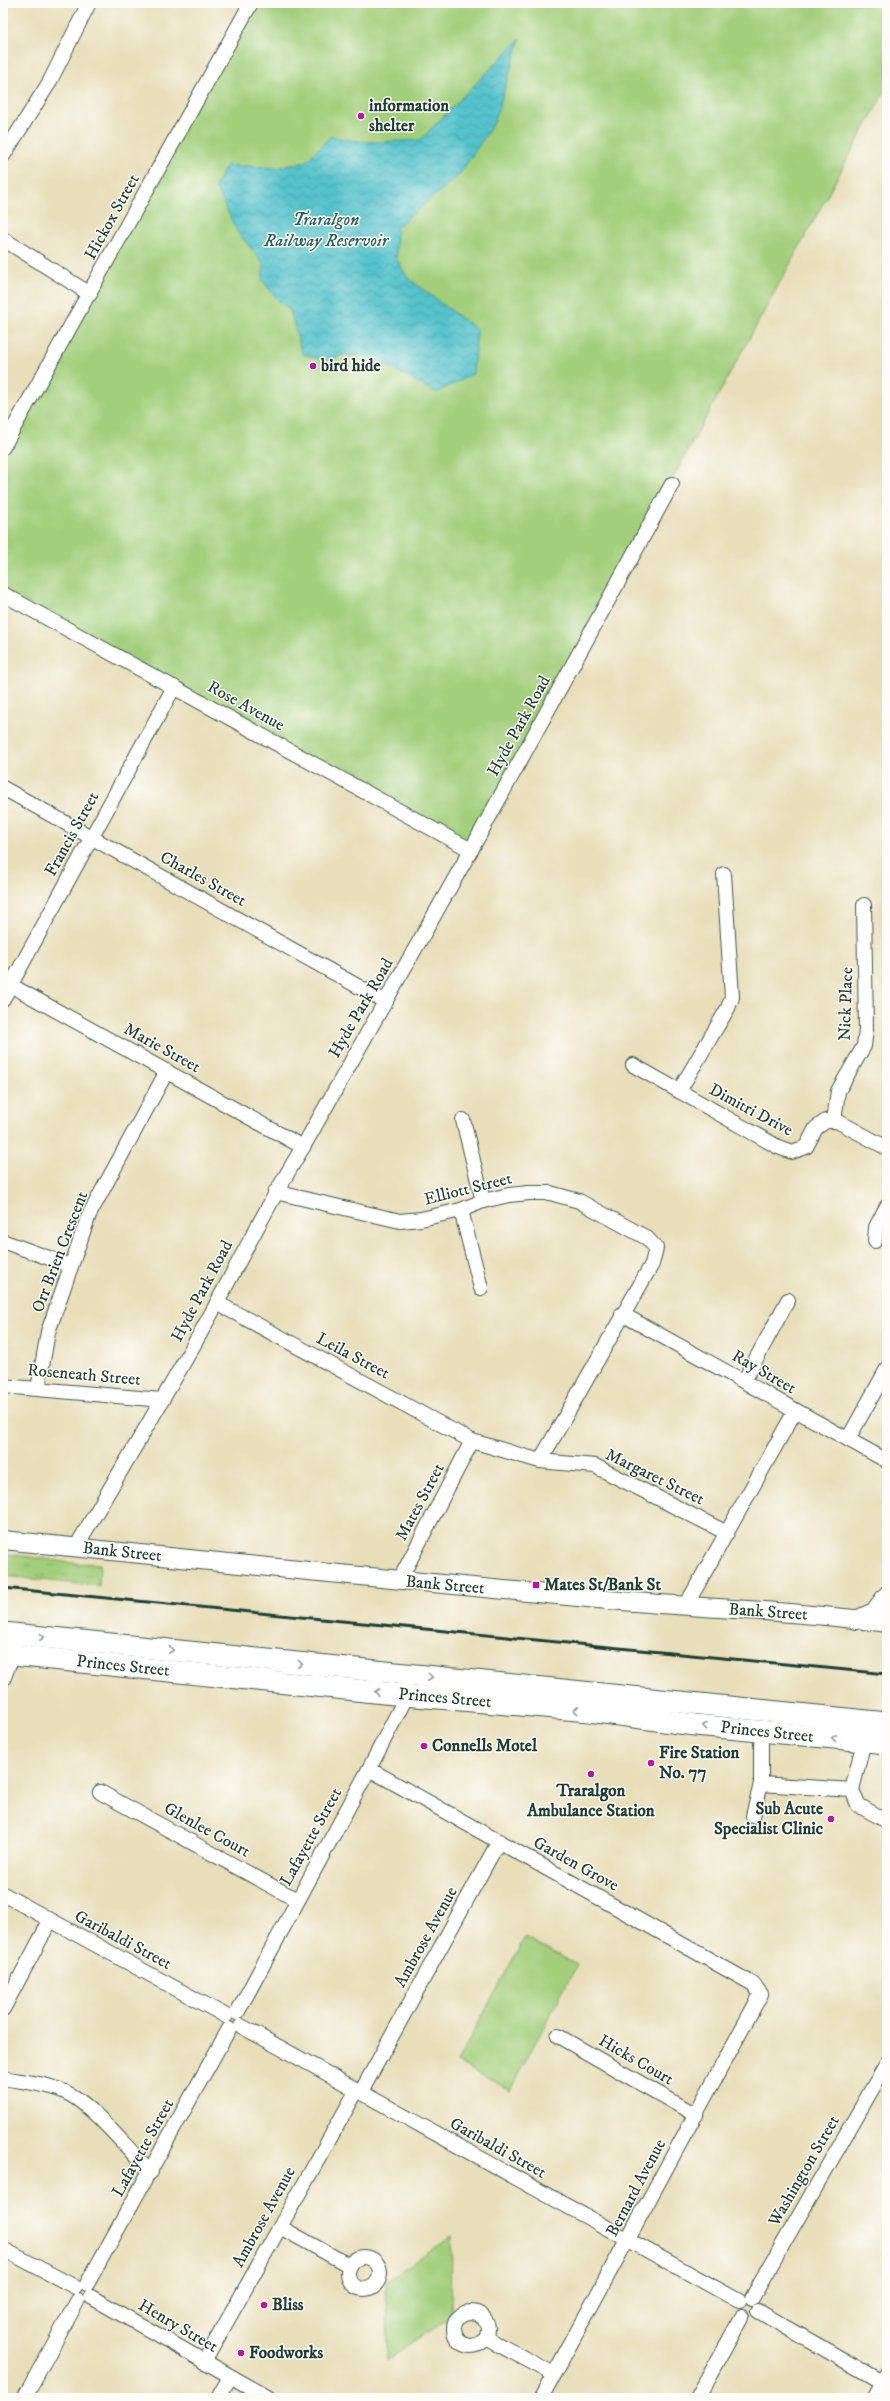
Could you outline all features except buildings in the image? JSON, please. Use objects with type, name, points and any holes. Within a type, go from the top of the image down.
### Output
[{"type":"highway","name":"Princes Street","points":[[9,1644],[405,1684],[887,1723]]},
{"type":"highway","name":"Princes Street","points":[[405,1684],[695,1725],[887,1743]]},
{"type":"main road","name":"Bank Street","points":[[3,1540],[399,1581],[685,1607],[856,1620],[870,1614],[885,1620]]},
{"type":"main road","points":[[685,1607],[732,1617],[781,1623],[885,1620]]},
{"type":"street","points":[[3,156],[49,83],[89,3]]},
{"type":"street","name":"Hickox Street","points":[[3,447],[90,294],[251,3]]},
{"type":"street","points":[[3,239],[90,294]]},
{"type":"street","name":"Hyde Park Road","points":[[76,1547],[217,1303],[275,1192],[303,1147],[386,1002],[672,484]]},
{"type":"street","name":"Rose Avenue","points":[[3,594],[174,686],[471,850]]},
{"type":"street","name":"Francis Street","points":[[3,999],[7,983],[91,837],[174,686]]},
{"type":"street","name":"Charles Street","points":[[3,788],[386,1002]]},
{"type":"street","points":[[679,1091],[728,1008],[732,997],[724,874]]},
{"type":"street","name":"Nick Place","points":[[834,1121],[838,1091],[864,1046],[866,1030],[864,905]]},
{"type":"street","name":"Marie Street","points":[[7,983],[303,1147]]},
{"type":"street","name":"Dimitri Drive","points":[[633,1065],[778,1147],[792,1152],[806,1147],[816,1128],[826,1121],[834,1121]]},
{"type":"street","name":"Orr Brien Crescent","points":[[38,1389],[48,1332],[89,1215],[168,1071]]},
{"type":"street","points":[[463,1120],[483,1201]]},
{"type":"street","points":[[834,1121],[887,1148]]},
{"type":"street","name":"Elliott Street","points":[[275,1192],[400,1221],[421,1219],[461,1210],[483,1201],[529,1193],[550,1193],[578,1201],[647,1238],[656,1248],[652,1264],[622,1314],[540,1461]]},
{"type":"street","points":[[875,1241],[876,1227],[887,1206]]},
{"type":"street","points":[[461,1210],[481,1288]]},
{"type":"street","points":[[5,1242],[71,1266]]},
{"type":"street","points":[[744,1380],[788,1300]]},
{"type":"street","name":"Leila Street","points":[[217,1303],[472,1441]]},
{"type":"street","name":"Ray Street","points":[[622,1314],[744,1380],[796,1411],[887,1461]]},
{"type":"street","points":[[848,1439],[887,1369]]},
{"type":"street","name":"Roseneath Street","points":[[3,1386],[162,1400]]},
{"type":"street","points":[[685,1607],[796,1411]]},
{"type":"street","name":"Margaret Street","points":[[472,1441],[540,1461],[595,1466],[727,1533]]},
{"type":"street","name":"Mates Street","points":[[399,1581],[472,1441]]},
{"type":"street","points":[[3,1680],[9,1644]]},
{"type":"street","name":"Lafayette Street","points":[[24,2398],[151,2172],[369,1769],[403,1703],[405,1684]]},
{"type":"street","points":[[864,1741],[852,1790],[858,1805],[887,1821]]},
{"type":"street","points":[[753,1816],[761,1784],[761,1744]]},
{"type":"street","name":"Garden Grove","points":[[369,1769],[753,1984],[761,1994]]},
{"type":"street","points":[[761,1784],[852,1790]]},
{"type":"street","name":"Glenlee Court","points":[[100,1792],[297,1900]]},
{"type":"street","name":"Ambrose Avenue","points":[[204,2362],[359,2091],[499,1841]]},
{"type":"street","name":"Garibaldi Street","points":[[3,1894],[628,2241],[750,2303],[885,2380]]},
{"type":"street","points":[[3,2009],[50,1921]]},
{"type":"street","name":"Bernard Avenue","points":[[541,2398],[628,2241],[630,2232],[696,2115],[761,1994]]},
{"type":"street","name":"Hicks Court","points":[[558,2036],[696,2115]]},
{"type":"street","name":"Washington Street","points":[[750,2303],[887,2063]]},
{"type":"street","points":[[3,2078],[56,2089],[71,2095],[86,2106],[151,2172]]},
{"type":"street","points":[[280,2227],[350,2266]]},
{"type":"street","name":"Henry Street","points":[[3,2249],[83,2292],[269,2398]]},
{"type":"street","points":[[697,2398],[742,2317],[737,2312],[750,2303]]},
{"type":"street","points":[[486,2338],[554,2374]]},
{"type":"street","points":[[218,2398],[230,2377]]},
{"type":"street","points":[[873,2398],[885,2380]]},
{"type":"green space","points":[[252,3],[887,3],[887,87],[470,848],[3,590],[3,455]]},
{"type":"green space","points":[[3,1553],[71,1563],[100,1564],[99,1586],[3,1576]]},
{"type":"green space","points":[[525,1937],[577,1965],[510,2090],[457,2062]]},
{"type":"green space","points":[[452,2235],[451,2317],[387,2360],[386,2282]]},
{"type":"water","name":"Traralgon Railway Reservoir","points":[[520,39],[494,123],[459,175],[397,227],[396,258],[408,278],[477,330],[473,374],[436,393],[398,371],[365,356],[343,355],[326,361],[302,354],[290,310],[279,301],[262,280],[264,264],[237,231],[215,186],[227,165],[277,168],[305,162],[331,136],[353,141],[386,142],[420,140]]},
{"type":"railway","points":[[3,1588],[887,1674]]},
{"type":"place","name":"information shelter","points":[[361,116]]},
{"type":"place","name":"bird hide","points":[[313,366]]},
{"type":"place","name":"Mates St/Bank St","points":[[536,1585]]},
{"type":"place","name":"Connells Motel","points":[[424,1746]]},
{"type":"place","name":"Fire Station No. 77","points":[[651,1763]]},
{"type":"place","name":"Traralgon Ambulance Station","points":[[591,1774]]},
{"type":"place","name":"Sub Acute Specialist Clinic","points":[[831,1819]]},
{"type":"place","name":"Bliss","points":[[264,2305]]},
{"type":"place","name":"Foodworks","points":[[241,2353]]}]
